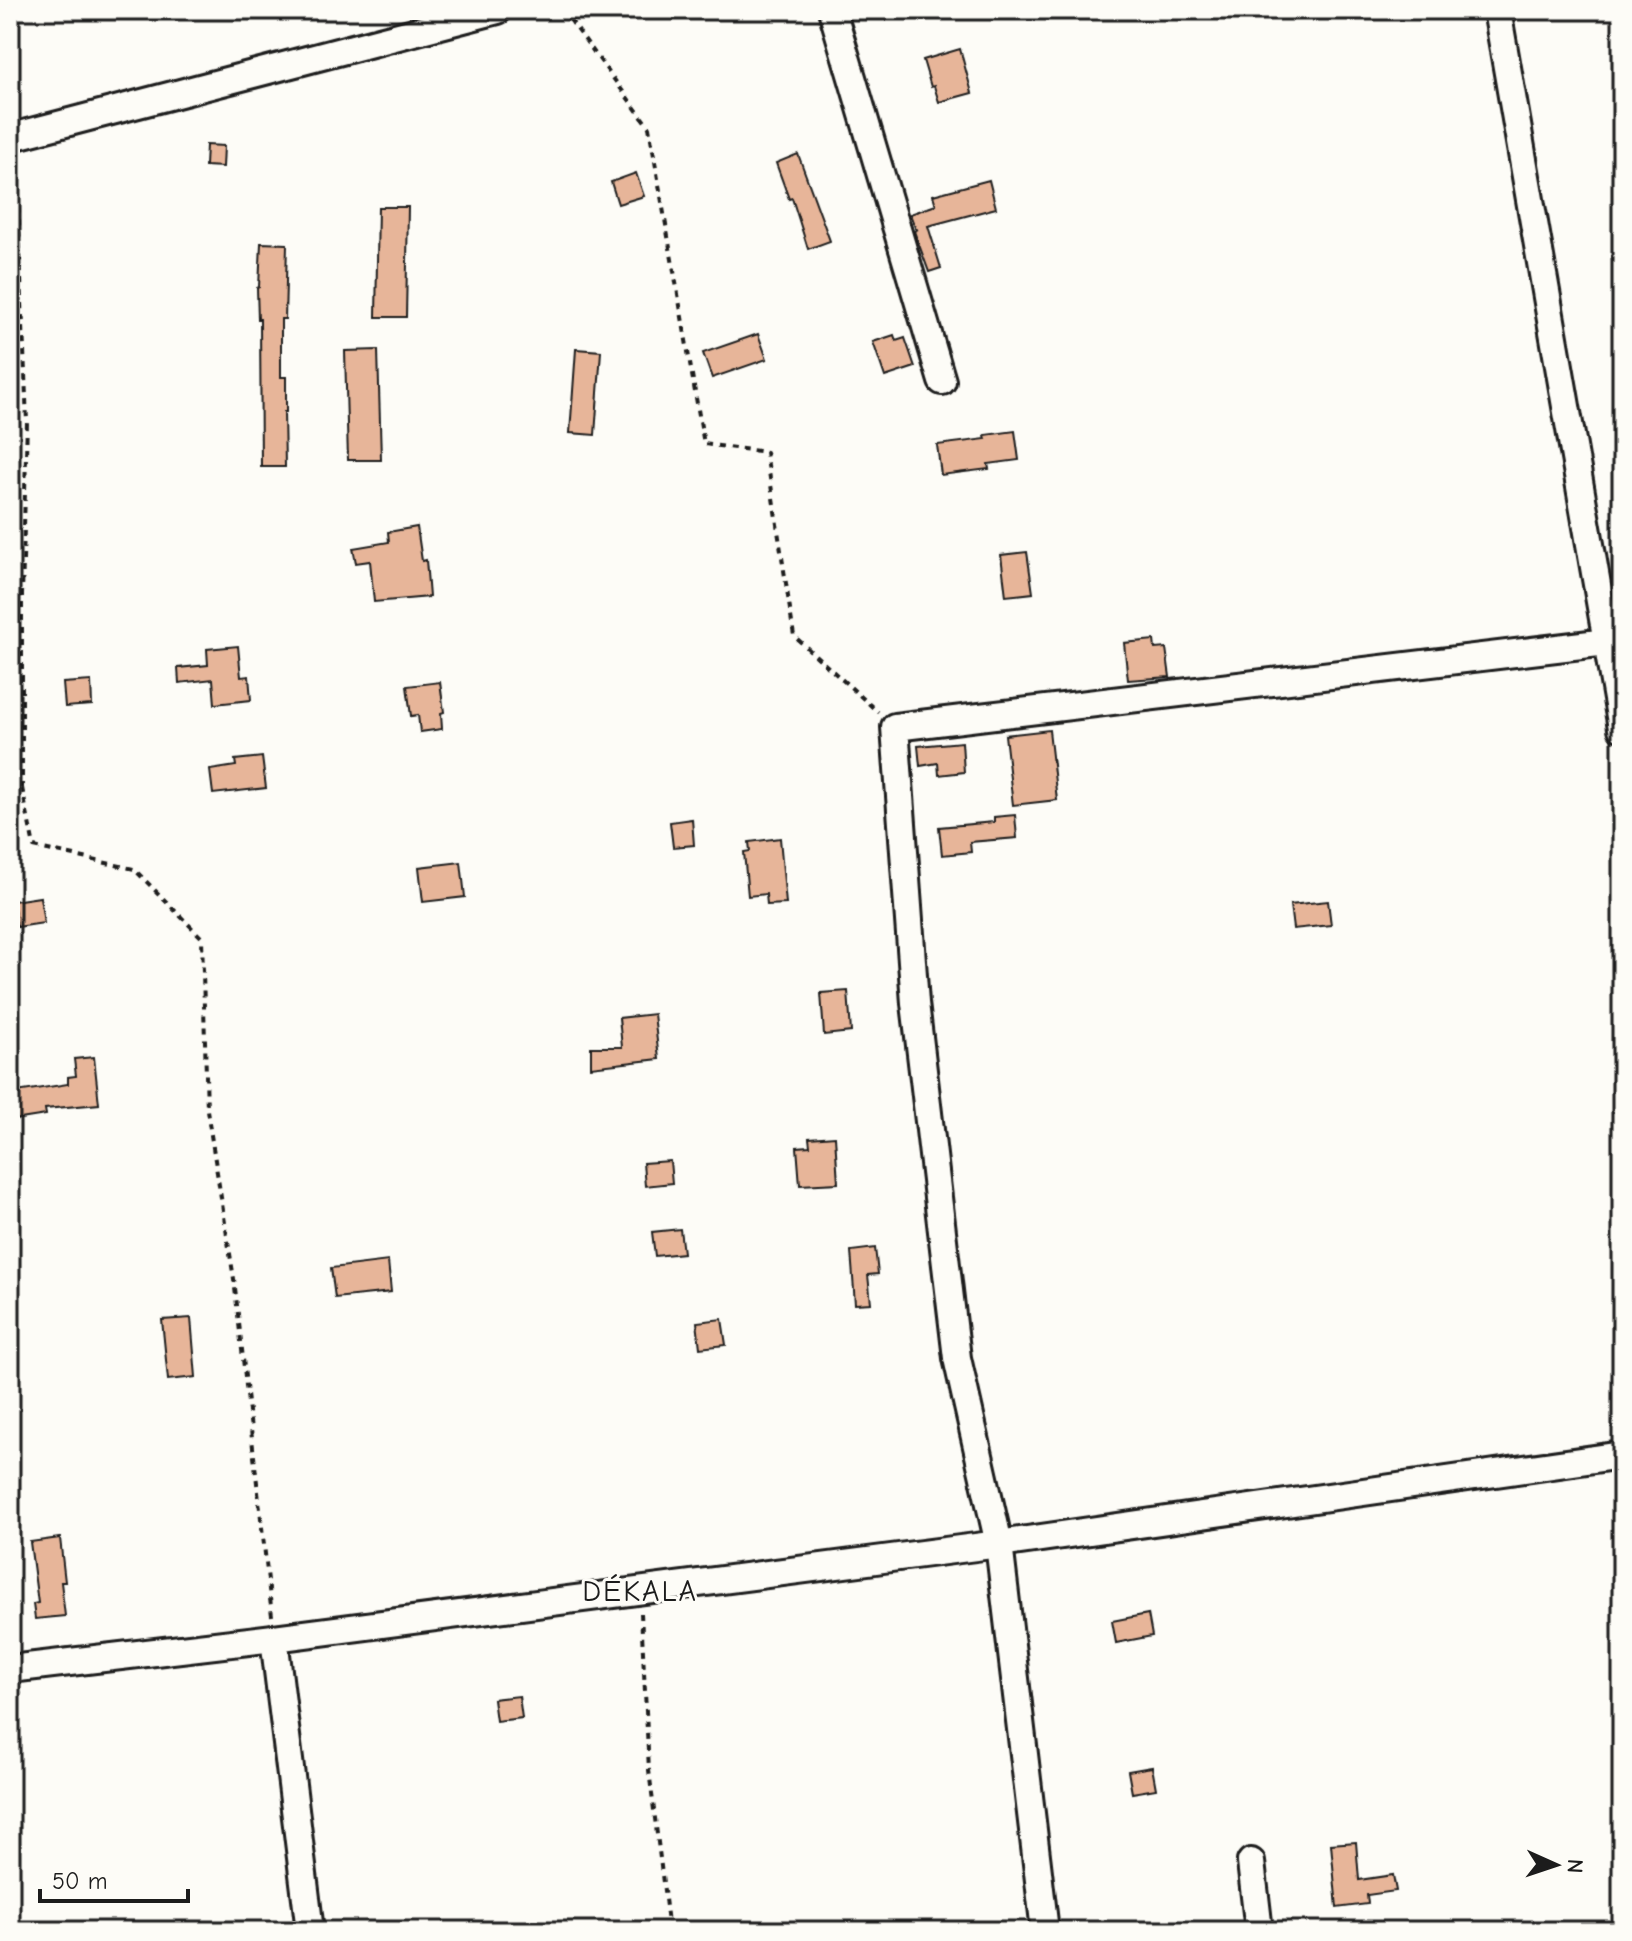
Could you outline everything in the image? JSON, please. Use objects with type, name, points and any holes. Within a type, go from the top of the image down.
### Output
[{"type":"street","points":[[16,136],[498,10]]},
{"type":"street","points":[[832,10],[942,381]]},
{"type":"street","points":[[1497,10],[1622,728]]},
{"type":"street","points":[[1045,1931],[999,1544],[957,1358],[915,1003],[895,727],[1607,642]]},
{"type":"street","points":[[10,1669],[999,1544],[1622,1455]]},
{"type":"street","points":[[274,1638],[310,1931]]},
{"type":"street","points":[[1251,1862],[1259,1931]]},
{"type":"path","points":[[563,10],[649,127],[704,444],[766,452],[794,636],[895,727]]},
{"type":"path","points":[[16,136],[27,422],[22,595],[22,788],[34,847],[134,869],[202,938],[207,1110],[234,1279],[274,1638]]},
{"type":"path","points":[[10,793],[22,788]]},
{"type":"path","points":[[640,1591],[649,1770],[669,1931]]},
{"type":"building","points":[[960,49],[972,93],[939,102],[923,60]]},
{"type":"building","points":[[206,145],[224,146],[223,167],[205,166]]},
{"type":"building","points":[[798,154],[830,241],[808,249],[792,198],[789,199],[776,163]]},
{"type":"building","points":[[636,173],[644,196],[618,204],[611,182]]},
{"type":"building","points":[[989,180],[996,208],[928,226],[941,268],[929,272],[910,214],[936,205],[933,195]]},
{"type":"building","points":[[378,207],[408,207],[406,317],[376,317]]},
{"type":"building","points":[[261,243],[287,244],[285,319],[281,319],[281,377],[286,377],[285,467],[261,467],[257,288]]},
{"type":"building","points":[[758,334],[767,359],[712,378],[703,353]]},
{"type":"building","points":[[894,335],[896,341],[905,338],[915,367],[885,377],[873,342]]},
{"type":"building","points":[[576,349],[601,351],[595,435],[570,433]]},
{"type":"building","points":[[378,350],[381,460],[348,460],[345,351]]},
{"type":"building","points":[[1015,431],[1019,460],[988,464],[989,469],[941,475],[937,445],[986,439],[985,435]]},
{"type":"building","points":[[417,527],[422,561],[426,560],[429,597],[374,602],[370,561],[356,563],[353,548],[389,542],[388,532]]},
{"type":"building","points":[[1027,552],[1033,593],[1006,596],[1001,555]]},
{"type":"building","points":[[1154,640],[1155,649],[1166,648],[1170,677],[1128,680],[1124,643]]},
{"type":"building","points":[[238,646],[241,677],[249,676],[251,700],[215,704],[213,679],[179,683],[178,668],[208,665],[207,649]]},
{"type":"building","points":[[91,681],[92,705],[65,707],[63,683]]},
{"type":"building","points":[[440,682],[444,712],[441,713],[442,729],[420,732],[418,715],[411,716],[407,686]]},
{"type":"building","points":[[1049,730],[1057,800],[1013,805],[1005,735]]},
{"type":"building","points":[[962,742],[964,772],[939,775],[938,763],[920,766],[918,746]]},
{"type":"building","points":[[262,757],[266,788],[213,794],[210,770],[236,766],[235,760]]},
{"type":"building","points":[[1015,815],[1017,838],[970,842],[971,852],[942,855],[939,827],[994,822],[994,817]]},
{"type":"building","points":[[692,819],[694,845],[673,847],[670,822]]},
{"type":"building","points":[[780,838],[786,904],[767,905],[766,894],[748,896],[744,852],[750,851],[749,842]]},
{"type":"building","points":[[461,862],[465,897],[423,902],[419,867]]},
{"type":"building","points":[[40,897],[44,923],[17,927],[13,901]]},
{"type":"building","points":[[1328,901],[1331,925],[1293,929],[1290,905]]},
{"type":"building","points":[[848,991],[851,1032],[824,1035],[821,993]]},
{"type":"building","points":[[654,1014],[659,1059],[591,1067],[591,1047],[622,1047],[619,1018]]},
{"type":"building","points":[[94,1057],[99,1104],[45,1109],[46,1115],[14,1120],[10,1093],[68,1084],[68,1077],[76,1076],[74,1059]]},
{"type":"building","points":[[835,1136],[838,1183],[800,1185],[797,1147],[810,1146],[809,1138]]},
{"type":"building","points":[[670,1161],[672,1183],[645,1186],[643,1163]]},
{"type":"building","points":[[680,1229],[683,1253],[655,1256],[652,1232]]},
{"type":"building","points":[[875,1248],[878,1274],[868,1275],[871,1303],[855,1304],[851,1251]]},
{"type":"building","points":[[388,1261],[391,1292],[335,1298],[331,1268]]},
{"type":"building","points":[[191,1318],[196,1377],[168,1380],[162,1320]]},
{"type":"building","points":[[722,1319],[726,1345],[700,1348],[697,1322]]},
{"type":"building","points":[[60,1538],[65,1616],[35,1619],[33,1604],[38,1603],[30,1542]]},
{"type":"building","points":[[1148,1614],[1152,1636],[1116,1643],[1112,1621]]},
{"type":"building","points":[[519,1696],[522,1718],[496,1721],[493,1699]]},
{"type":"building","points":[[1152,1767],[1156,1789],[1132,1793],[1128,1771]]},
{"type":"building","points":[[1356,1842],[1359,1880],[1393,1875],[1396,1891],[1367,1895],[1368,1904],[1337,1908],[1331,1844]]},
{"type":"district","name":"DÉKALA","points":[[640,1591]]}]
